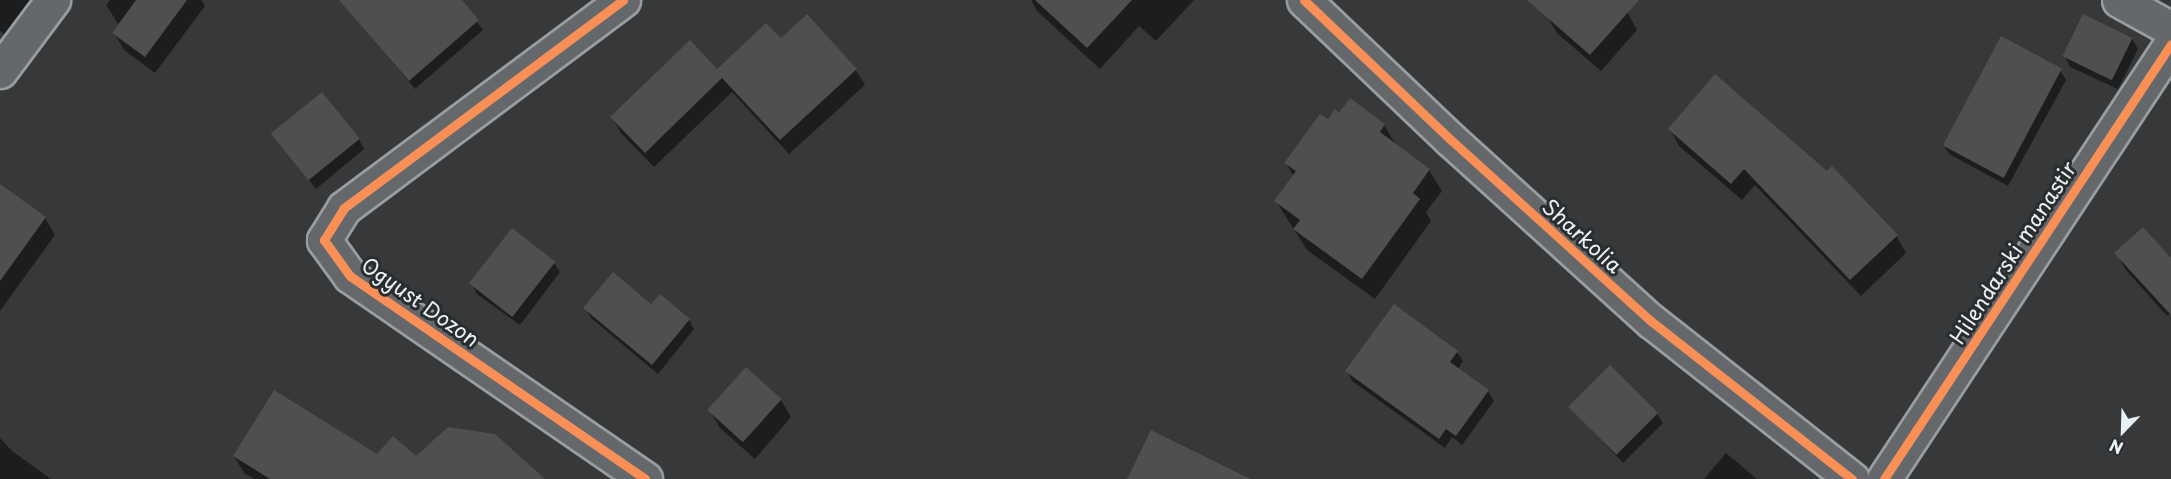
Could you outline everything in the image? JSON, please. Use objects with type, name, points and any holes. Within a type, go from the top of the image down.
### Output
[{"type":"street","points":[[0,71],[53,0]]},
{"type":"street","name":"Ogyust Dozon","points":[[623,0],[344,208],[324,240],[350,276],[645,479]]},
{"type":"street","name":"Sharkolia","points":[[1304,0],[1450,139],[1651,321],[1852,479]]},
{"type":"street","points":[[2119,0],[2171,29]]},
{"type":"street","name":"Hilendarski manastir","points":[[1884,479],[2171,44]]},
{"type":"building","points":[[136,0],[187,0],[145,57],[112,33]]},
{"type":"building","points":[[339,0],[462,0],[479,20],[409,81]]},
{"type":"building","points":[[1035,0],[1132,0],[1087,48]]},
{"type":"building","points":[[1527,0],[1639,0],[1590,55]]},
{"type":"building","points":[[807,14],[857,69],[780,140],[722,78],[645,153],[610,117],[690,40],[717,69],[766,23],[781,38]]},
{"type":"building","points":[[2083,14],[2132,38],[2112,80],[2062,56]]},
{"type":"building","points":[[2001,36],[2062,68],[2004,178],[1943,145]]},
{"type":"building","points":[[1715,74],[1827,171],[1832,166],[1898,235],[1850,280],[1744,169],[1731,184],[1668,129]]},
{"type":"building","points":[[322,92],[360,139],[308,180],[271,134]]},
{"type":"building","points":[[1350,98],[1385,124],[1380,132],[1430,169],[1413,193],[1420,199],[1362,279],[1293,229],[1300,220],[1274,201],[1296,171],[1284,163],[1320,114],[1328,119],[1335,109],[1339,113]]},
{"type":"building","points":[[0,184],[46,217],[0,281]]},
{"type":"building","points":[[2143,227],[2171,258],[2171,315],[2114,253]]},
{"type":"building","points":[[512,228],[555,262],[512,317],[469,283]]},
{"type":"building","points":[[613,272],[651,304],[660,294],[690,319],[652,365],[583,308]]},
{"type":"building","points":[[1394,304],[1458,351],[1450,362],[1489,390],[1456,436],[1446,429],[1439,439],[1345,371]]},
{"type":"building","points":[[1610,365],[1658,413],[1616,455],[1568,407]]},
{"type":"building","points":[[746,367],[782,399],[743,442],[707,410]]},
{"type":"building","points":[[274,390],[377,454],[393,436],[416,456],[448,427],[495,434],[545,479],[270,479],[233,456]]},
{"type":"building","points":[[1151,430],[1250,479],[1127,479]]},
{"type":"cycle path","points":[[623,0],[344,208],[324,240],[350,276],[645,479]]},
{"type":"cycle path","points":[[1304,0],[1450,139],[1651,321],[1852,479]]},
{"type":"cycle path","points":[[1884,479],[2171,44]]}]
